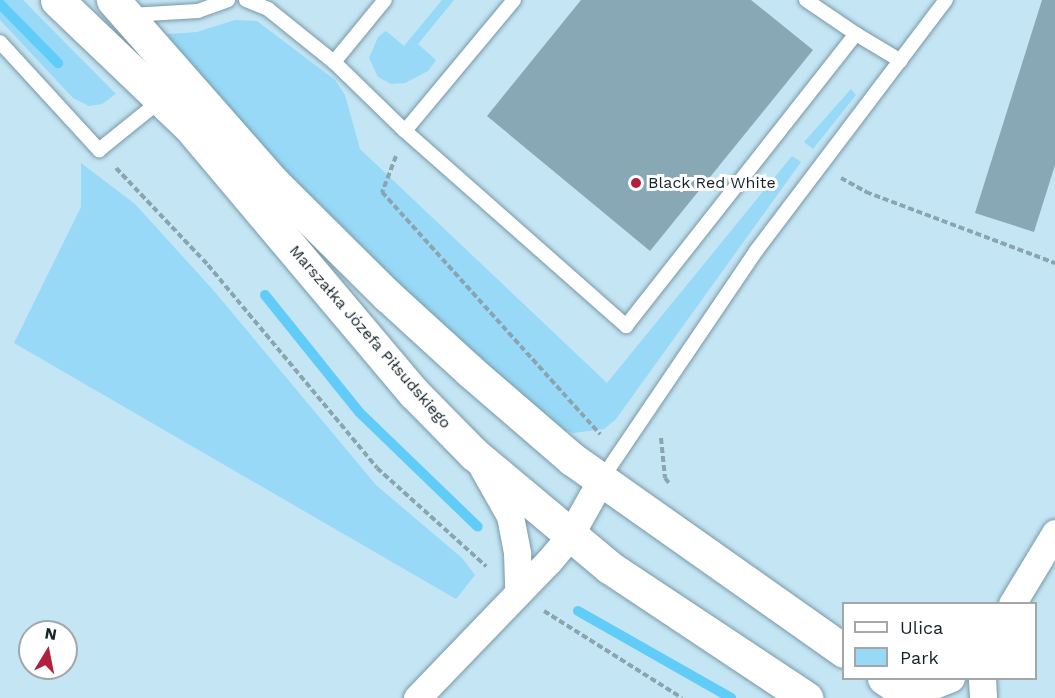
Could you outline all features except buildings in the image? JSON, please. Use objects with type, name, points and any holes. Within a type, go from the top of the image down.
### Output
[{"type":"main road","name":"Marszałka Józefa Piłsudskiego","points":[[57,0],[162,99],[306,262],[414,393],[474,454],[569,537],[806,698]]},
{"type":"main road","name":"Marszałka Józefa Piłsudskiego","points":[[119,7],[272,181],[388,296],[602,480],[842,650]]},
{"type":"street","points":[[474,454],[510,516],[517,553],[518,591]]},
{"type":"street","points":[[417,698],[569,537],[602,480]]},
{"type":"street","points":[[1013,602],[1055,533]]},
{"type":"street","points":[[899,688],[924,689],[946,680]]},
{"type":"street","points":[[982,680],[983,698]]},
{"type":"lane","points":[[119,7],[198,11],[228,0]]},
{"type":"lane","points":[[246,0],[268,9],[334,62],[405,131],[626,326],[856,34]]},
{"type":"lane","points":[[334,62],[385,0]]},
{"type":"lane","points":[[405,131],[514,0]]},
{"type":"lane","points":[[806,0],[901,61]]},
{"type":"lane","points":[[602,480],[756,251],[946,0]]},
{"type":"lane","points":[[0,42],[99,150],[162,99]]},
{"type":"path","points":[[405,131],[382,192],[620,453]]},
{"type":"path","points":[[99,150],[208,265],[377,468],[451,537],[518,591],[584,639],[682,698]]},
{"type":"path","points":[[866,192],[1055,263]]},
{"type":"path","points":[[652,404],[660,429],[665,478],[672,487]]},
{"type":"green space","points":[[0,0],[23,0],[116,94],[102,104],[89,106],[73,98],[0,20]]},
{"type":"green space","points":[[442,0],[454,0],[418,44],[436,60],[428,71],[405,83],[391,84],[378,77],[369,58],[378,37],[386,31],[404,46]]},
{"type":"green space","points":[[235,20],[257,21],[335,80],[345,95],[360,149],[607,383],[792,156],[801,162],[616,419],[604,429],[573,433],[557,427],[447,331],[255,142],[156,35],[197,32]]},
{"type":"green space","points":[[851,89],[856,95],[813,149],[804,142]]},
{"type":"green space","points":[[81,163],[135,204],[214,291],[376,485],[462,558],[475,575],[456,599],[14,343],[81,207]]},
{"type":"waterway","points":[[0,4],[58,63]]},
{"type":"waterway","points":[[265,295],[359,412],[478,527]]},
{"type":"waterway","points":[[578,611],[731,698]]},
{"type":"place","name":"Black Red White","points":[[636,183]]}]
